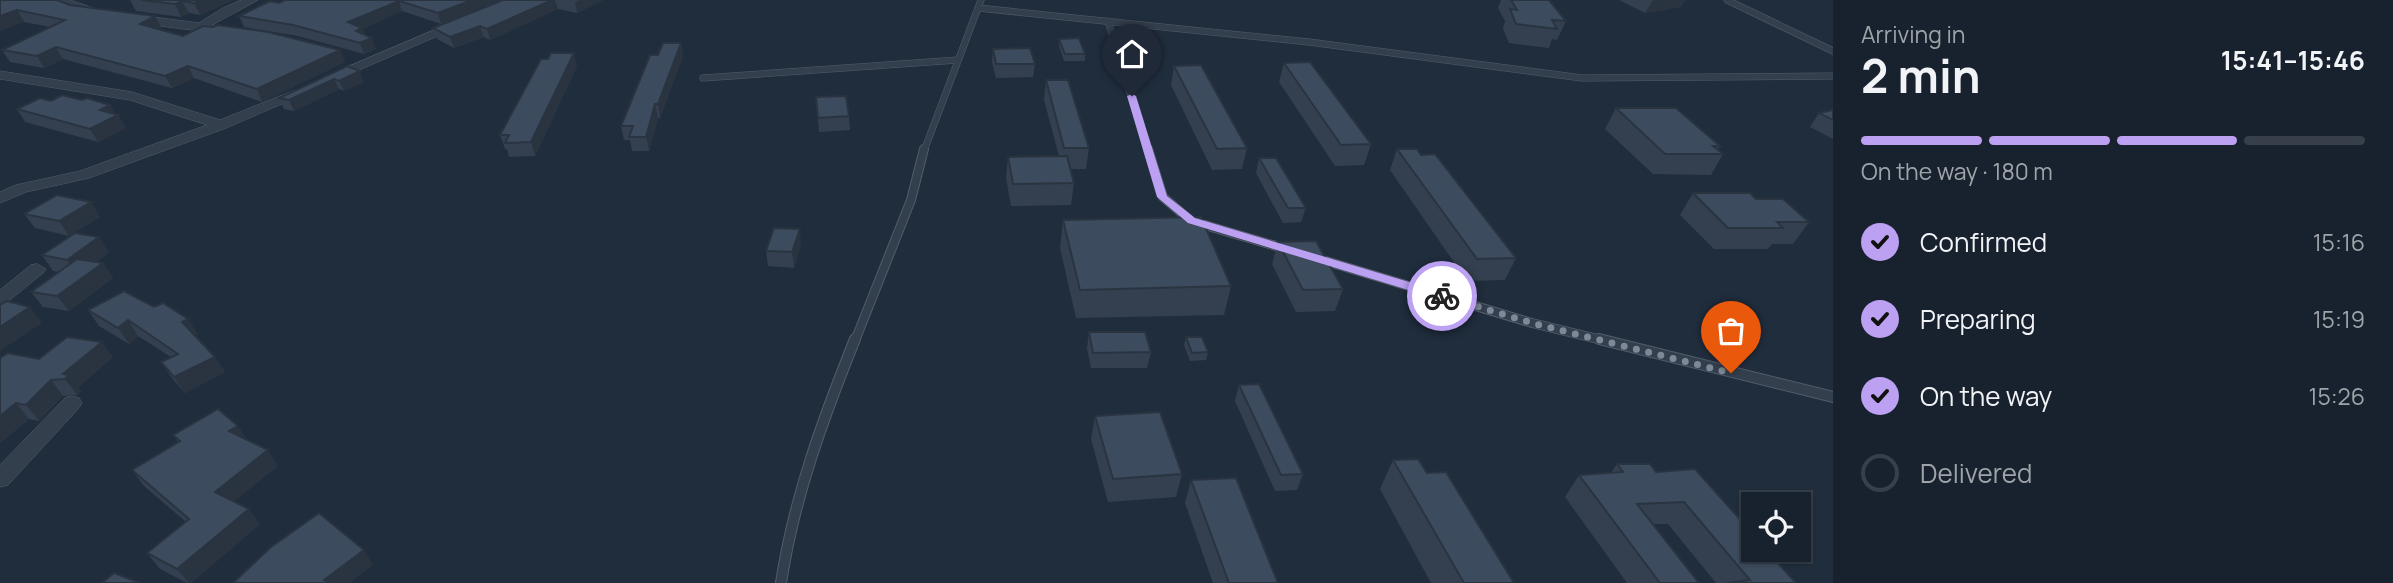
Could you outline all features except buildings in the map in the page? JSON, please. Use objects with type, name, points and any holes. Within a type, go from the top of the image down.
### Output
[{"type":"street","points":[[58,0],[120,16],[237,31]]},
{"type":"street","points":[[201,27],[228,10],[252,0]]},
{"type":"street","points":[[0,198],[21,188],[84,175],[282,102],[367,61],[467,21]]},
{"type":"street","points":[[345,54],[367,61]]},
{"type":"street","points":[[0,75],[132,96],[221,125]]},
{"type":"street","points":[[0,299],[37,269]]},
{"type":"street","points":[[0,479],[72,403]]},
{"type":"lane","points":[[1727,0],[1833,51]]},
{"type":"lane","points":[[781,583],[788,537],[814,443],[911,200],[926,141],[979,4],[1596,79],[1833,76]]},
{"type":"lane","points":[[1108,21],[1163,197],[1191,220],[1296,252]]},
{"type":"lane","points":[[703,78],[958,60]]},
{"type":"lane","points":[[1309,256],[1532,323],[1833,397]]},
{"type":"way so far","points":[[1442,296],[1532,323],[1731,373]]},
{"type":"route","points":[[1132,96],[1163,197],[1176,211],[1191,220],[1442,296]]}]
